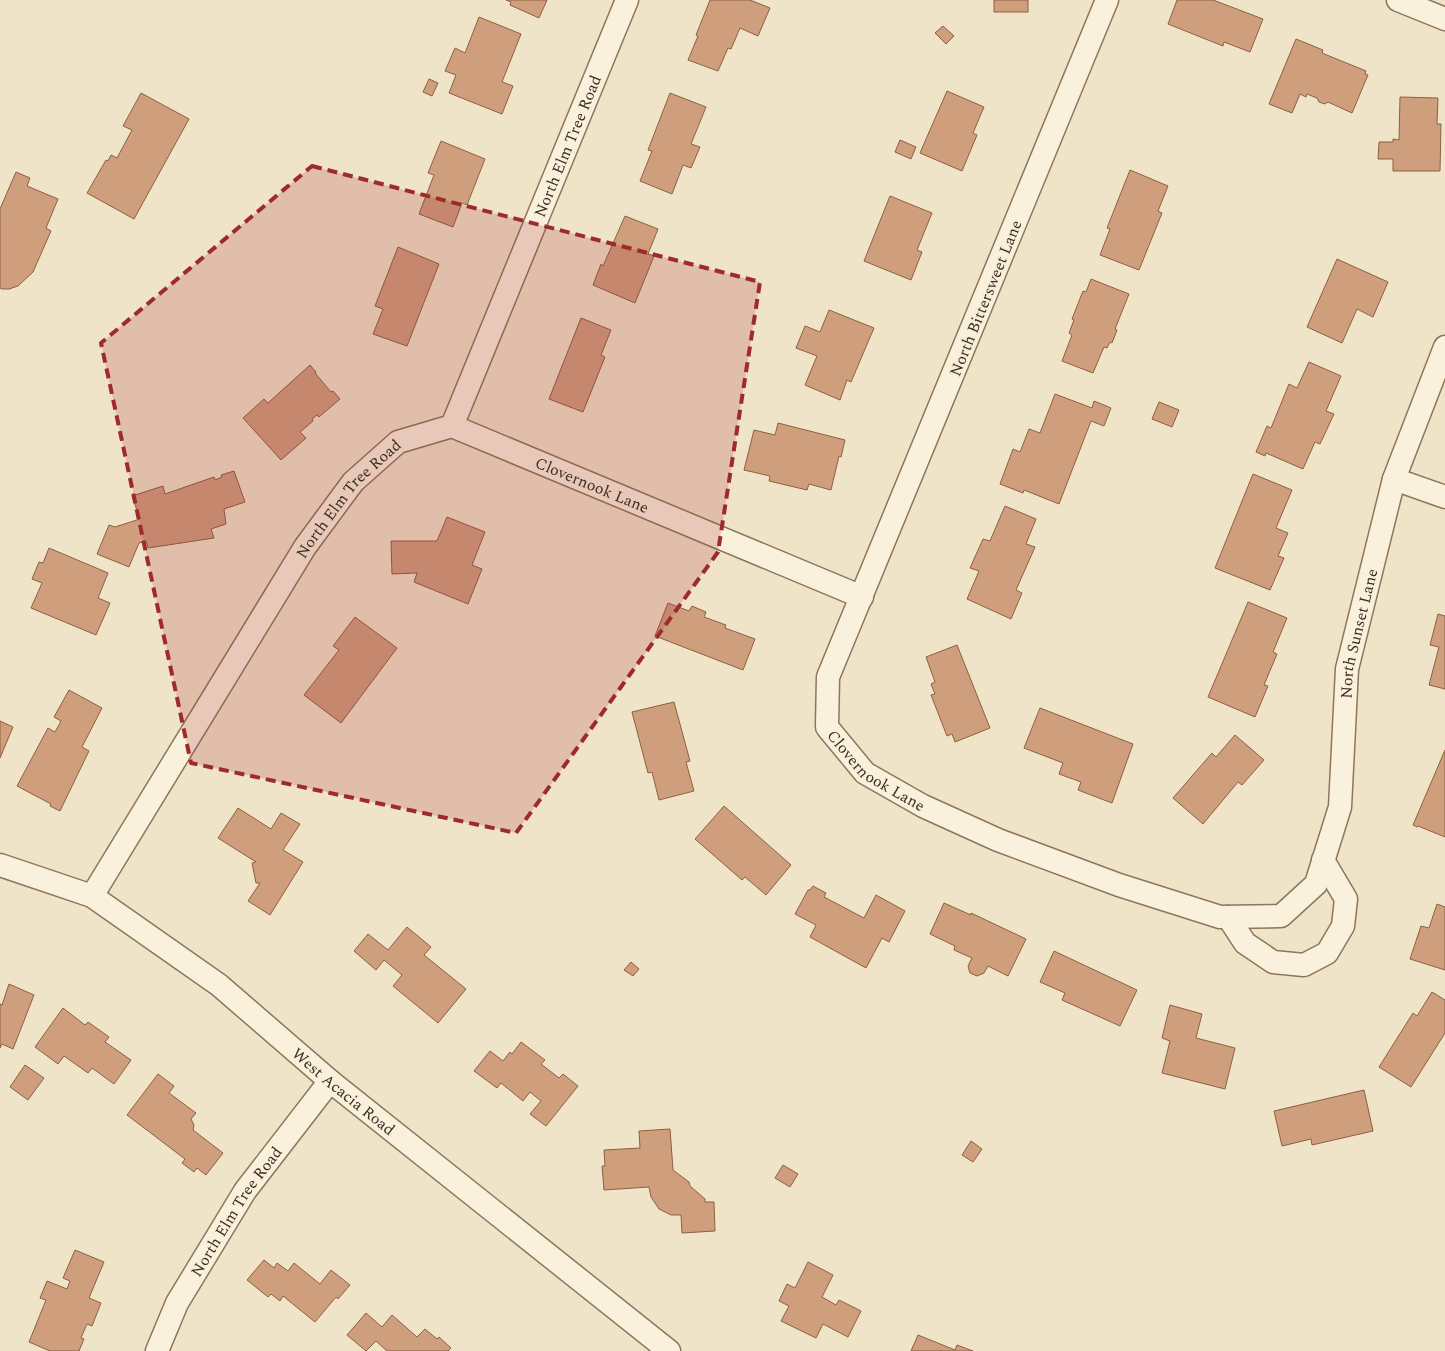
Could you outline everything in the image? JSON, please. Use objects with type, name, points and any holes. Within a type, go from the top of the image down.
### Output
[{"type":"street","name":"North Elm Tree Road","points":[[92,896],[305,547],[353,482],[398,442],[452,426],[627,0]]},
{"type":"street","name":"North Bittersweet Lane","points":[[862,597],[1107,0]]},
{"type":"street","points":[[1398,0],[1445,19]]},
{"type":"street","name":"North Sunset Lane","points":[[1281,916],[1316,884],[1340,807],[1347,669],[1394,479],[1445,346]]},
{"type":"street","name":"Clovernook Lane","points":[[452,426],[862,597],[828,677],[827,727],[865,772],[924,806],[998,840],[1119,885],[1220,917],[1281,916]]},
{"type":"street","points":[[1394,479],[1445,497]]},
{"type":"street","points":[[1228,918],[1245,943],[1273,962],[1304,966],[1327,953],[1343,926],[1346,899],[1323,860]]},
{"type":"street","name":"West Acacia Road","points":[[0,866],[92,896],[219,985],[330,1081],[669,1351]]},
{"type":"street","name":"North Elm Tree Road","points":[[157,1351],[177,1303],[245,1191],[330,1081]]},
{"type":"highlighted area","points":[[312,166],[760,282],[718,552],[516,833],[191,763],[101,343]]},
{"type":"building","points":[[506,0],[547,0],[539,18],[510,5],[511,2]]},
{"type":"building","points":[[710,0],[750,0],[770,8],[758,36],[740,28],[731,49],[728,48],[718,71],[688,60]]},
{"type":"building","points":[[994,0],[1028,0],[1028,12],[994,12]]},
{"type":"building","points":[[1177,0],[1213,0],[1263,19],[1250,52],[1224,42],[1223,46],[1168,24]]},
{"type":"building","points":[[479,17],[521,34],[502,82],[513,86],[502,114],[449,93],[456,75],[445,71],[455,48],[465,53]]},
{"type":"building","points":[[943,26],[954,36],[946,44],[935,33]]},
{"type":"building","points":[[1296,39],[1323,50],[1322,53],[1366,71],[1365,74],[1368,75],[1352,113],[1328,102],[1325,104],[1319,102],[1317,98],[1307,94],[1306,97],[1300,94],[1292,113],[1269,104]]},
{"type":"building","points":[[429,79],[438,83],[432,96],[423,92]]},
{"type":"building","points":[[947,91],[984,107],[973,133],[977,135],[962,171],[920,153]]},
{"type":"building","points":[[141,93],[189,119],[134,219],[87,193],[106,160],[108,161],[111,155],[117,158],[132,130],[123,126]]},
{"type":"building","points":[[670,93],[706,107],[691,144],[700,147],[691,168],[683,165],[672,194],[640,181],[652,151],[648,150]]},
{"type":"building","points":[[1400,97],[1438,98],[1437,124],[1441,124],[1440,171],[1393,171],[1393,159],[1378,159],[1379,142],[1393,142],[1393,139],[1399,140]]},
{"type":"building","points":[[900,140],[916,147],[911,159],[895,152]]},
{"type":"building","points":[[441,141],[485,159],[467,205],[462,203],[453,227],[419,214],[434,175],[428,173]]},
{"type":"building","points":[[1130,170],[1168,186],[1158,211],[1162,213],[1139,270],[1100,255],[1110,229],[1107,228]]},
{"type":"building","points":[[16,172],[30,178],[27,186],[58,199],[46,228],[51,231],[33,272],[18,286],[2,289],[0,288],[0,209]]},
{"type":"building","points":[[890,196],[932,213],[917,250],[922,252],[911,280],[864,261]]},
{"type":"building","points":[[625,216],[658,229],[648,254],[654,256],[635,303],[593,285],[601,264],[603,266]]},
{"type":"building","points":[[398,247],[439,264],[407,346],[373,334],[383,309],[375,306]]},
{"type":"building","points":[[1337,259],[1388,282],[1373,317],[1357,309],[1342,343],[1307,327]]},
{"type":"building","points":[[1091,279],[1129,294],[1115,329],[1117,330],[1112,343],[1110,342],[1107,348],[1104,347],[1093,373],[1062,361],[1072,335],[1069,333],[1074,320],[1072,319],[1083,291],[1086,292]]},
{"type":"building","points":[[829,310],[874,328],[851,382],[847,380],[840,400],[805,385],[817,356],[796,348],[805,326],[820,332]]},
{"type":"building","points":[[581,318],[611,330],[601,355],[605,357],[583,412],[549,399]]},
{"type":"building","points":[[1309,362],[1341,376],[1326,411],[1334,414],[1320,444],[1315,442],[1303,469],[1266,453],[1265,456],[1256,452],[1267,426],[1271,428],[1289,384],[1297,388]]},
{"type":"building","points":[[310,365],[331,392],[333,391],[340,399],[319,417],[317,415],[312,419],[313,421],[300,432],[306,438],[281,460],[243,418],[264,399],[268,403]]},
{"type":"building","points":[[1055,394],[1092,408],[1094,401],[1111,408],[1104,426],[1091,421],[1059,504],[1024,490],[1023,493],[1000,484],[1013,449],[1020,452],[1029,429],[1040,433]]},
{"type":"building","points":[[1159,402],[1179,410],[1172,427],[1152,419]]},
{"type":"building","points":[[778,423],[845,440],[831,490],[809,484],[807,490],[769,481],[770,476],[744,470],[754,430],[775,435]]},
{"type":"building","points":[[234,471],[245,502],[224,509],[226,524],[211,529],[214,538],[148,548],[146,541],[139,543],[129,567],[97,554],[109,525],[115,527],[140,519],[132,496],[163,486],[165,494],[214,477],[215,480],[222,477],[221,475]]},
{"type":"building","points":[[1253,474],[1292,490],[1276,528],[1288,533],[1278,556],[1284,558],[1270,590],[1215,568]]},
{"type":"building","points":[[1005,506],[1036,519],[1026,544],[1035,547],[1016,590],[1022,593],[1011,619],[967,599],[979,571],[970,568],[983,539],[990,541]]},
{"type":"building","points":[[447,517],[485,532],[472,565],[482,569],[468,604],[414,582],[417,573],[392,574],[391,541],[437,541]]},
{"type":"building","points":[[49,548],[108,573],[98,598],[110,603],[96,635],[31,608],[42,583],[32,579],[39,562],[43,563]]},
{"type":"building","points":[[1248,602],[1287,618],[1273,652],[1277,654],[1264,685],[1268,686],[1255,717],[1208,697]]},
{"type":"building","points":[[668,603],[689,611],[692,606],[706,612],[704,617],[726,625],[725,628],[755,639],[743,670],[655,636]]},
{"type":"building","points":[[1438,614],[1445,616],[1445,689],[1429,685],[1439,647],[1430,645]]},
{"type":"building","points":[[355,617],[397,648],[341,723],[304,695],[339,650],[333,646]]},
{"type":"building","points":[[957,645],[990,728],[955,742],[952,734],[947,736],[931,695],[935,694],[931,684],[935,682],[926,657]]},
{"type":"building","points":[[69,690],[102,708],[82,747],[89,751],[60,811],[50,806],[51,804],[17,786],[48,728],[55,732],[61,721],[54,717]]},
{"type":"building","points":[[674,702],[690,761],[686,762],[694,791],[659,800],[652,772],[648,773],[632,712]]},
{"type":"building","points":[[1040,708],[1133,744],[1112,803],[1078,790],[1081,782],[1059,774],[1063,763],[1024,748]]},
{"type":"building","points":[[0,721],[13,727],[0,758]]},
{"type":"building","points":[[1235,735],[1264,760],[1242,785],[1238,782],[1203,824],[1173,798],[1212,753],[1216,757]]},
{"type":"building","points":[[1445,750],[1445,837],[1413,825]]},
{"type":"building","points":[[724,806],[791,865],[766,895],[745,877],[742,880],[695,839]]},
{"type":"building","points":[[238,808],[271,829],[281,813],[300,824],[283,850],[303,862],[270,915],[248,901],[260,883],[256,883],[252,863],[256,862],[218,838]]},
{"type":"building","points":[[813,886],[826,893],[824,897],[864,918],[876,895],[905,911],[889,942],[882,938],[866,968],[810,937],[816,925],[795,914],[808,890]]},
{"type":"building","points":[[944,903],[971,915],[971,913],[1026,939],[1008,976],[988,966],[984,973],[977,976],[970,973],[968,966],[972,958],[954,950],[955,946],[930,934]]},
{"type":"building","points":[[1437,904],[1445,907],[1445,970],[1410,959],[1421,926],[1429,928]]},
{"type":"building","points":[[407,927],[431,947],[424,955],[466,989],[438,1023],[393,986],[402,975],[384,960],[376,970],[354,951],[368,934],[388,950]]},
{"type":"building","points":[[1054,951],[1137,990],[1120,1026],[1062,1000],[1065,993],[1040,982]]},
{"type":"building","points":[[631,962],[639,969],[633,976],[624,970]]},
{"type":"building","points":[[9,984],[34,995],[13,1049],[2,1044],[0,1048],[0,1004],[2,1005]]},
{"type":"building","points":[[1432,992],[1445,1000],[1445,1033],[1411,1087],[1379,1067],[1413,1013],[1417,1016]]},
{"type":"building","points":[[1170,1005],[1202,1014],[1196,1038],[1235,1048],[1225,1089],[1162,1073],[1170,1041],[1162,1038]]},
{"type":"building","points":[[63,1008],[85,1025],[88,1022],[109,1037],[105,1042],[131,1060],[114,1084],[92,1068],[88,1073],[64,1056],[58,1064],[35,1047]]},
{"type":"building","points":[[521,1042],[545,1060],[541,1064],[559,1078],[563,1074],[578,1086],[546,1126],[530,1114],[541,1101],[530,1092],[523,1101],[501,1083],[497,1088],[474,1071],[490,1051],[503,1061],[510,1052],[512,1054]]},
{"type":"building","points":[[25,1065],[44,1078],[28,1100],[10,1087]]},
{"type":"building","points":[[158,1074],[174,1086],[169,1093],[196,1113],[191,1119],[194,1125],[193,1130],[223,1153],[206,1175],[197,1168],[194,1172],[182,1163],[185,1159],[127,1115]]},
{"type":"building","points":[[1364,1090],[1373,1131],[1312,1145],[1311,1139],[1282,1146],[1274,1111]]},
{"type":"building","points":[[670,1129],[673,1170],[689,1182],[690,1186],[705,1199],[705,1202],[714,1202],[715,1231],[682,1233],[681,1215],[671,1215],[659,1209],[651,1197],[649,1187],[604,1190],[602,1166],[605,1166],[604,1150],[640,1148],[639,1131]]},
{"type":"building","points":[[971,1141],[982,1149],[973,1162],[962,1155]]},
{"type":"building","points":[[783,1165],[798,1174],[790,1187],[775,1178]]},
{"type":"building","points":[[75,1250],[104,1262],[89,1298],[101,1303],[92,1326],[87,1324],[81,1338],[84,1339],[79,1351],[50,1351],[29,1342],[46,1300],[40,1298],[47,1281],[67,1289],[70,1281],[63,1278]]},
{"type":"building","points":[[264,1260],[274,1268],[277,1263],[288,1271],[294,1263],[320,1284],[331,1270],[350,1285],[338,1299],[336,1297],[315,1322],[283,1296],[280,1301],[271,1294],[268,1297],[247,1280]]},
{"type":"building","points":[[808,1262],[833,1275],[822,1297],[836,1305],[839,1300],[861,1311],[848,1337],[823,1324],[816,1338],[781,1321],[789,1306],[779,1301],[787,1284],[795,1288]]},
{"type":"building","points":[[366,1313],[382,1327],[392,1315],[417,1337],[425,1329],[437,1339],[439,1337],[451,1348],[448,1351],[387,1351],[376,1341],[366,1351],[347,1335]]},
{"type":"building","points":[[918,1335],[955,1350],[957,1345],[973,1351],[911,1351]]}]
